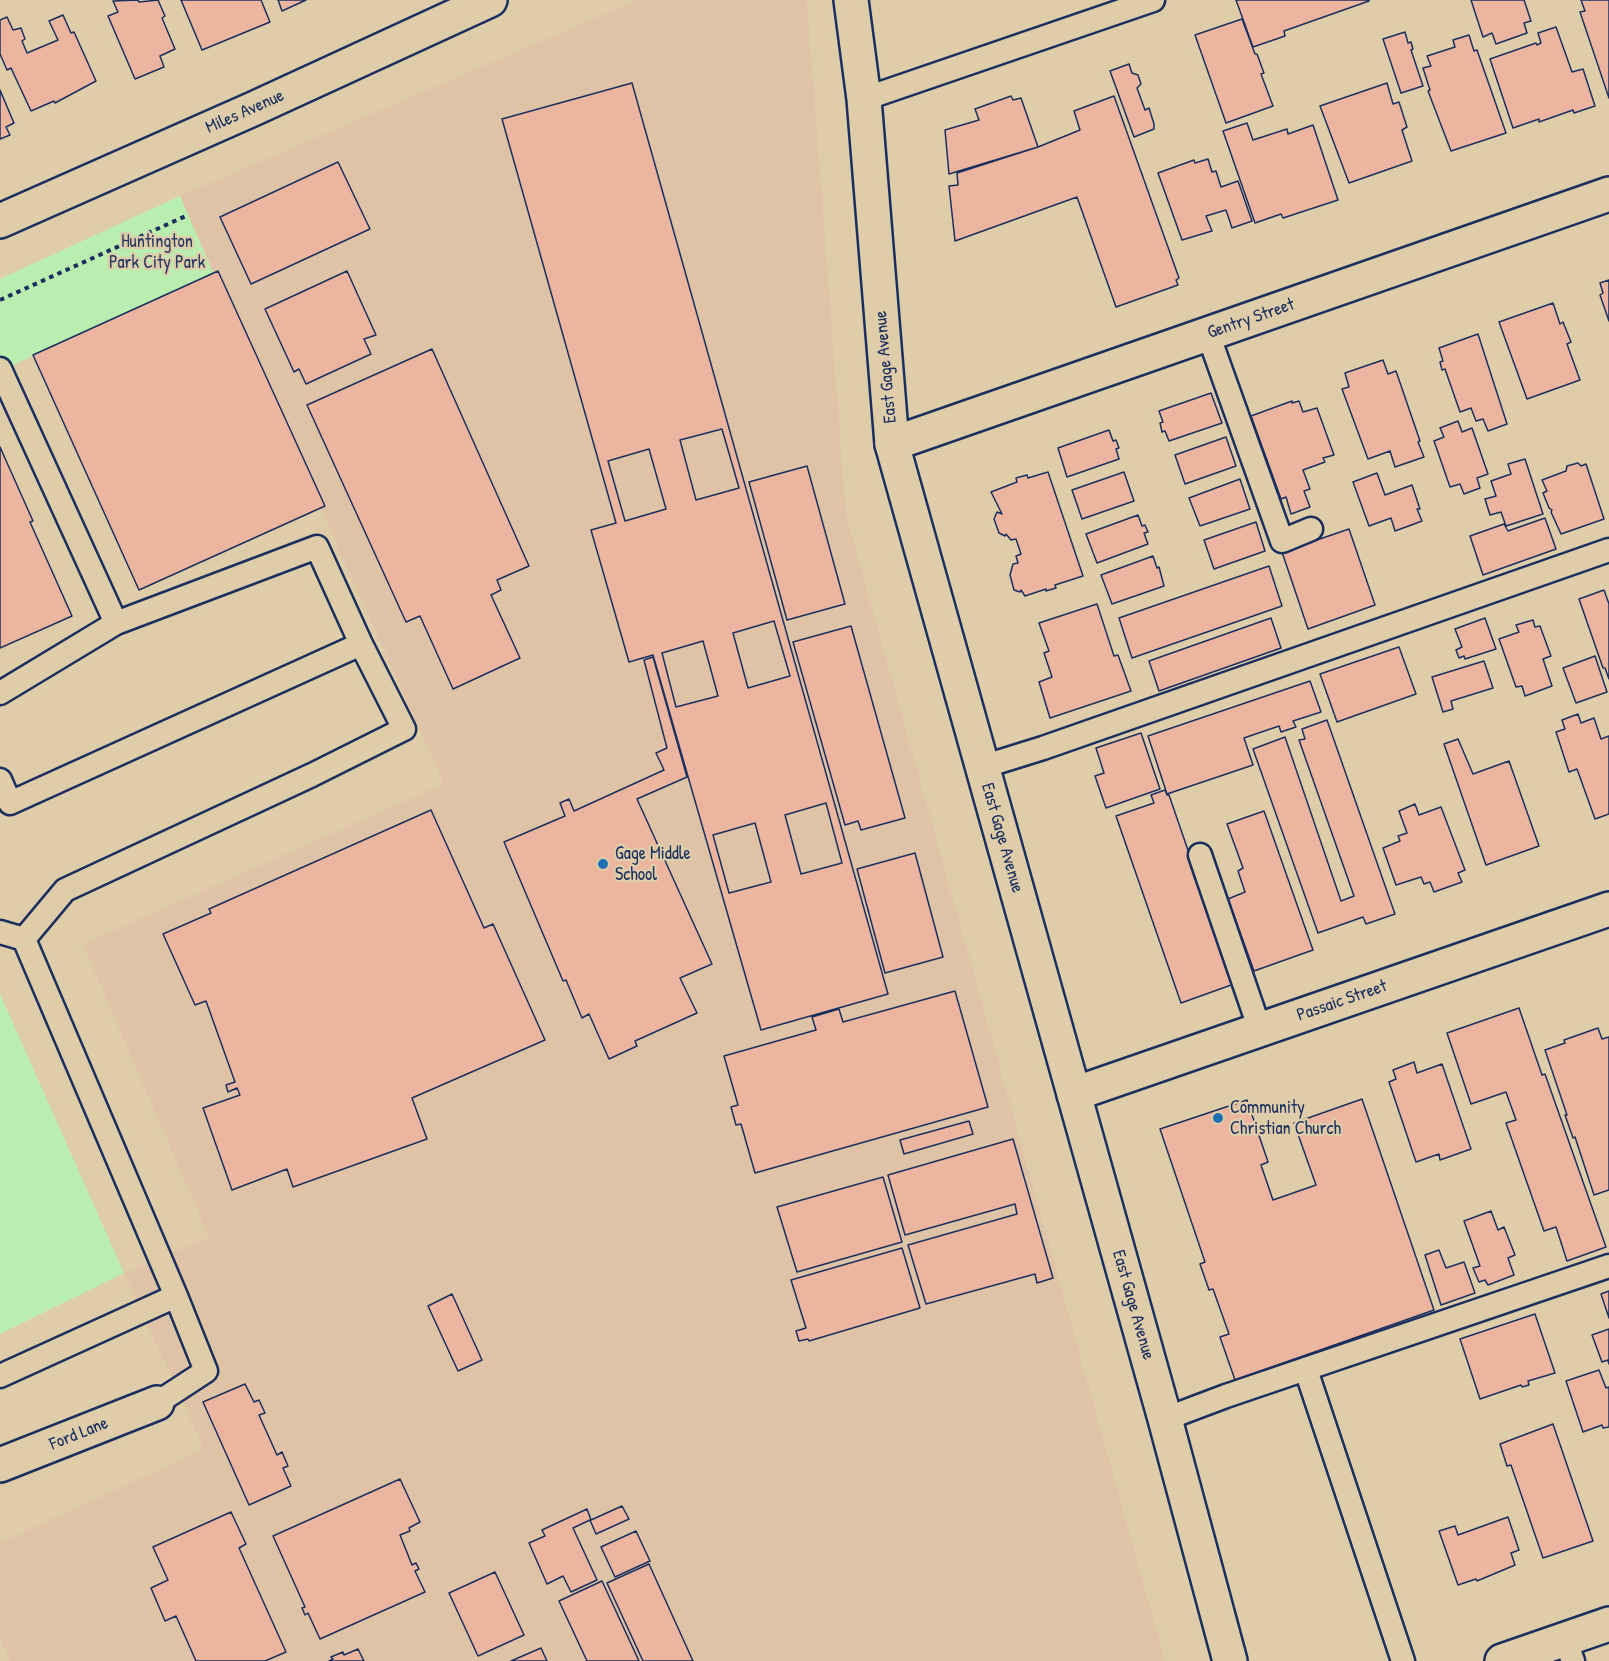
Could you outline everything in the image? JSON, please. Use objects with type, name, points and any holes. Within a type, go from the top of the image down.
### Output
[{"type":"main road","name":"Miles Avenue","points":[[0,221],[253,109],[490,0]]},
{"type":"main road","name":"East Gage Avenue","points":[[851,0],[864,99],[892,444],[1165,1419],[1230,1661]]},
{"type":"main road","name":"Gentry Street","points":[[892,444],[1609,194]]},
{"type":"main road","name":"Passaic Street","points":[[1074,1094],[1609,909]]},
{"type":"main road","name":"Ford Lane","points":[[0,1465],[157,1403]]},
{"type":"main road","points":[[1502,1661],[1569,1650],[1609,1624]]},
{"type":"lane","points":[[864,99],[1153,0]]},
{"type":"lane","points":[[1209,334],[1282,541],[1311,529]]},
{"type":"lane","points":[[0,369],[116,622]]},
{"type":"lane","points":[[0,693],[116,622],[317,547],[361,644],[404,729],[312,776],[65,890],[24,939]]},
{"type":"lane","points":[[982,767],[1043,748],[1609,550]]},
{"type":"lane","points":[[0,780],[10,803],[361,644]]},
{"type":"lane","points":[[1200,855],[1260,1030]]},
{"type":"lane","points":[[0,932],[24,939]]},
{"type":"lane","points":[[24,939],[206,1371],[157,1403]]},
{"type":"lane","points":[[1165,1419],[1609,1266]]},
{"type":"lane","points":[[0,1376],[176,1296]]},
{"type":"lane","points":[[1306,1370],[1403,1661]]},
{"type":"path","points":[[0,300],[188,215]]},
{"type":"shaded area","name":"Gage Middle School","points":[[637,0],[806,0],[807,2],[846,514],[1165,1661],[10,1661],[0,1638],[0,1543],[204,1449],[124,1273],[209,1237],[83,944],[444,784],[180,196]]},
{"type":"green space","name":"Huntington Park City Park","points":[[180,196],[213,273],[0,371],[0,279]]},
{"type":"green space","points":[[0,994],[124,1273],[0,1334]]},
{"type":"building","points":[[138,0],[139,2],[158,0],[165,16],[162,18],[175,49],[160,56],[164,67],[135,79],[108,16],[118,12],[113,1]]},
{"type":"building","points":[[181,0],[261,0],[270,22],[202,50]]},
{"type":"building","points":[[278,0],[306,0],[282,11]]},
{"type":"building","points":[[1236,0],[1369,1],[1284,31],[1285,36],[1253,47]]},
{"type":"building","points":[[1471,0],[1524,0],[1531,21],[1524,23],[1527,33],[1496,44],[1492,33],[1483,37]]},
{"type":"building","points":[[1581,0],[1609,0],[1609,98],[1580,12],[1585,11]]},
{"type":"building","points":[[63,15],[71,33],[74,32],[96,81],[55,103],[54,101],[31,111],[11,68],[7,70],[0,54],[0,20],[7,17],[13,30],[21,28],[25,39],[22,41],[27,53],[58,40],[49,21]]},
{"type":"building","points":[[1242,19],[1264,73],[1261,74],[1273,106],[1226,123],[1195,35]]},
{"type":"building","points":[[1556,27],[1572,72],[1583,69],[1595,106],[1574,113],[1573,110],[1539,122],[1539,119],[1513,128],[1490,59],[1536,43],[1537,45],[1541,43],[1538,33]]},
{"type":"building","points":[[1405,32],[1408,43],[1411,42],[1413,49],[1411,50],[1423,86],[1401,93],[1383,39]]},
{"type":"building","points":[[1469,35],[1474,51],[1477,50],[1506,133],[1451,151],[1428,91],[1430,90],[1423,68],[1431,66],[1427,56],[1455,47],[1453,40]]},
{"type":"building","points":[[1129,64],[1132,73],[1138,75],[1141,84],[1137,88],[1145,110],[1149,108],[1154,124],[1154,129],[1134,137],[1110,71]]},
{"type":"building","points":[[632,83],[888,994],[761,1030],[653,655],[629,662],[591,530],[616,523],[502,119]],"holes":[[[722,429],[739,488],[696,500],[680,440]],[[649,449],[666,509],[625,521],[608,461]],[[774,621],[790,676],[748,688],[733,633]],[[703,641],[718,696],[676,707],[662,653]],[[826,803],[842,863],[801,874],[785,815]],[[755,823],[771,882],[729,893],[713,835]]]},
{"type":"building","points":[[1387,83],[1393,104],[1399,102],[1407,127],[1402,130],[1412,161],[1349,183],[1320,106]]},
{"type":"building","points":[[0,90],[14,123],[6,127],[10,135],[0,139]]},
{"type":"building","points":[[1011,96],[1013,100],[1021,98],[1038,147],[949,174],[945,130],[979,120],[975,109]]},
{"type":"building","points":[[1114,96],[1179,278],[1176,280],[1178,285],[1116,307],[1077,197],[955,241],[949,186],[958,185],[957,173],[1038,147],[1080,130],[1074,111]]},
{"type":"building","points":[[1247,123],[1253,140],[1287,129],[1288,134],[1313,125],[1338,200],[1283,218],[1281,214],[1255,223],[1223,131]]},
{"type":"building","points":[[1208,159],[1212,172],[1216,171],[1221,187],[1238,181],[1252,221],[1232,228],[1226,210],[1206,216],[1212,231],[1182,240],[1158,173],[1194,160],[1195,163]]},
{"type":"building","points":[[338,162],[370,229],[251,284],[220,217]]},
{"type":"building","points":[[218,271],[325,506],[139,590],[33,355]]},
{"type":"building","points":[[347,271],[376,335],[364,339],[371,354],[306,384],[299,369],[294,372],[265,309]]},
{"type":"building","points":[[1609,280],[1609,321],[1600,295],[1603,293],[1600,283]]},
{"type":"building","points":[[1553,303],[1560,324],[1563,322],[1571,342],[1567,344],[1580,380],[1527,399],[1499,322]]},
{"type":"building","points":[[1478,334],[1507,424],[1488,431],[1483,419],[1476,421],[1471,408],[1460,412],[1445,369],[1442,370],[1440,362],[1443,361],[1439,348]]},
{"type":"building","points":[[432,349],[529,566],[497,580],[501,590],[491,595],[520,658],[453,689],[420,616],[406,622],[307,405]]},
{"type":"building","points":[[1383,360],[1388,374],[1396,371],[1424,457],[1395,467],[1390,451],[1368,459],[1342,389],[1349,387],[1345,373]]},
{"type":"building","points":[[1211,393],[1222,423],[1169,441],[1165,431],[1162,432],[1160,423],[1163,422],[1159,411]]},
{"type":"building","points":[[1292,401],[1292,403],[1299,401],[1303,412],[1317,408],[1334,455],[1323,458],[1325,462],[1303,470],[1310,489],[1304,491],[1310,507],[1291,514],[1286,497],[1281,499],[1251,416]]},
{"type":"building","points":[[1458,421],[1462,432],[1472,428],[1488,474],[1477,478],[1480,488],[1464,494],[1460,484],[1450,487],[1434,441],[1444,437],[1440,428]]},
{"type":"building","points":[[1109,430],[1113,441],[1116,440],[1119,448],[1116,449],[1119,459],[1067,477],[1058,448]]},
{"type":"building","points":[[1226,437],[1236,466],[1185,484],[1175,455]]},
{"type":"building","points":[[0,447],[72,616],[0,648]]},
{"type":"building","points":[[1525,459],[1543,514],[1506,526],[1501,512],[1490,515],[1485,499],[1496,496],[1491,481],[1511,474],[1508,464]]},
{"type":"building","points":[[1578,463],[1581,466],[1586,464],[1604,519],[1561,534],[1543,493],[1547,491],[1542,480],[1566,471],[1567,466]]},
{"type":"building","points":[[807,466],[845,604],[787,620],[749,482]]},
{"type":"building","points":[[1048,472],[1083,576],[1055,585],[1056,588],[1025,596],[1021,590],[1020,592],[1014,590],[1010,575],[1013,564],[1018,563],[1016,556],[1021,554],[1016,539],[1011,540],[1006,534],[1005,536],[999,533],[994,519],[997,512],[1002,514],[991,492],[1017,482],[1016,478],[1027,475],[1028,478]]},
{"type":"building","points":[[1124,472],[1134,501],[1082,519],[1072,490]]},
{"type":"building","points":[[1377,473],[1385,495],[1412,485],[1422,521],[1395,531],[1391,518],[1369,526],[1353,482]]},
{"type":"building","points":[[1240,479],[1250,509],[1200,526],[1189,498]]},
{"type":"building","points":[[1138,515],[1142,526],[1145,525],[1148,532],[1144,533],[1148,544],[1097,563],[1086,534]]},
{"type":"building","points":[[1545,518],[1556,549],[1483,575],[1470,536],[1504,524],[1508,531]]},
{"type":"building","points":[[1256,522],[1265,551],[1214,569],[1204,540]]},
{"type":"building","points":[[1349,529],[1375,605],[1308,629],[1282,552]]},
{"type":"building","points":[[1153,556],[1157,568],[1159,567],[1164,586],[1112,604],[1101,575]]},
{"type":"building","points":[[1269,566],[1282,606],[1132,658],[1119,618]]},
{"type":"building","points":[[1604,590],[1609,604],[1609,679],[1579,599]]},
{"type":"building","points":[[1097,604],[1114,656],[1118,655],[1131,691],[1050,718],[1039,682],[1052,677],[1044,653],[1049,651],[1039,623]]},
{"type":"building","points":[[1271,618],[1281,648],[1159,691],[1149,661]]},
{"type":"building","points":[[1485,618],[1496,649],[1465,659],[1464,656],[1459,658],[1456,650],[1462,647],[1455,629]]},
{"type":"building","points":[[1533,620],[1535,627],[1540,626],[1551,656],[1543,659],[1552,686],[1525,696],[1522,686],[1516,687],[1499,639],[1519,632],[1516,625]]},
{"type":"building","points":[[851,626],[905,818],[861,830],[858,821],[845,825],[793,642]]},
{"type":"building","points":[[1399,647],[1416,694],[1337,722],[1320,674]]},
{"type":"building","points":[[1595,656],[1607,692],[1576,703],[1563,668]]},
{"type":"building","points":[[653,657],[687,777],[637,799],[712,964],[680,978],[697,1013],[635,1041],[637,1046],[609,1059],[589,1014],[582,1018],[566,980],[563,981],[504,842],[565,816],[560,803],[569,799],[574,811],[664,770],[656,753],[667,748],[644,660]]},
{"type":"building","points":[[1484,661],[1493,688],[1451,701],[1453,709],[1443,712],[1432,677]]},
{"type":"building","points":[[1310,681],[1321,712],[1293,721],[1296,727],[1281,732],[1279,726],[1244,738],[1253,765],[1167,794],[1148,736]]},
{"type":"building","points":[[1578,714],[1581,723],[1594,718],[1601,739],[1609,736],[1609,814],[1595,819],[1577,769],[1569,772],[1556,732],[1565,729],[1562,720]]},
{"type":"building","points":[[1327,720],[1395,914],[1366,924],[1363,917],[1318,933],[1253,749],[1285,737],[1341,901],[1354,896],[1299,740],[1305,739],[1302,729]]},
{"type":"building","points":[[1141,733],[1160,789],[1106,808],[1095,776],[1104,773],[1096,748]]},
{"type":"building","points":[[1458,739],[1473,774],[1509,761],[1539,846],[1486,865],[1444,744]]},
{"type":"building","points":[[1165,790],[1169,795],[1234,984],[1181,1003],[1116,816],[1154,803],[1151,795]]},
{"type":"building","points":[[1415,804],[1419,815],[1441,807],[1465,870],[1458,873],[1462,882],[1434,892],[1430,882],[1424,884],[1421,877],[1396,885],[1383,848],[1400,841],[1398,836],[1407,833],[1399,811]]},
{"type":"building","points":[[431,810],[484,928],[493,924],[545,1040],[412,1098],[427,1139],[293,1187],[287,1169],[232,1190],[203,1108],[240,1095],[237,1088],[228,1092],[226,1085],[235,1082],[206,1001],[195,1005],[163,934],[211,913],[209,909]]},
{"type":"building","points":[[1264,811],[1313,950],[1254,971],[1228,899],[1245,892],[1238,871],[1243,868],[1227,824]]},
{"type":"building","points":[[915,853],[943,957],[885,973],[857,869]]},
{"type":"building","points":[[955,991],[988,1107],[755,1173],[741,1124],[736,1125],[731,1107],[738,1105],[724,1056],[816,1030],[812,1017],[839,1009],[843,1022]]},
{"type":"building","points":[[1519,1008],[1542,1075],[1545,1074],[1606,1247],[1567,1261],[1556,1227],[1544,1231],[1506,1123],[1516,1120],[1506,1092],[1471,1104],[1447,1033]]},
{"type":"building","points":[[1598,1028],[1602,1039],[1609,1037],[1609,1190],[1594,1195],[1575,1137],[1573,1138],[1565,1115],[1567,1115],[1545,1050],[1565,1043],[1564,1040]]},
{"type":"building","points":[[1414,1062],[1417,1073],[1442,1064],[1471,1149],[1440,1160],[1439,1154],[1416,1162],[1389,1082],[1396,1079],[1393,1070]]},
{"type":"building","points":[[1362,1099],[1434,1310],[1235,1380],[1220,1337],[1229,1334],[1213,1289],[1209,1290],[1200,1264],[1205,1262],[1160,1129],[1247,1100],[1268,1162],[1261,1165],[1273,1200],[1316,1185],[1294,1123]]},
{"type":"building","points":[[969,1121],[973,1134],[904,1154],[900,1140]]},
{"type":"building","points":[[1013,1139],[1053,1278],[1037,1283],[1035,1274],[926,1304],[908,1245],[1017,1214],[1015,1204],[905,1235],[888,1175]]},
{"type":"building","points":[[883,1177],[902,1242],[797,1272],[777,1207]]},
{"type":"building","points":[[1491,1211],[1498,1230],[1504,1227],[1515,1255],[1508,1258],[1514,1275],[1488,1285],[1485,1280],[1479,1282],[1473,1268],[1480,1266],[1464,1221]]},
{"type":"building","points":[[902,1248],[920,1308],[809,1341],[808,1339],[799,1341],[796,1331],[806,1328],[791,1280]]},
{"type":"building","points":[[1439,1250],[1446,1268],[1464,1262],[1475,1293],[1441,1305],[1425,1255]]},
{"type":"building","points":[[1609,1291],[1609,1318],[1601,1294]]},
{"type":"building","points":[[452,1294],[482,1360],[458,1371],[428,1306]]},
{"type":"building","points":[[1535,1314],[1555,1373],[1528,1381],[1529,1385],[1522,1387],[1521,1385],[1480,1399],[1460,1339]]},
{"type":"building","points":[[1609,1329],[1609,1364],[1608,1360],[1602,1362],[1592,1335]]},
{"type":"building","points":[[1599,1370],[1606,1388],[1609,1387],[1609,1427],[1603,1428],[1602,1425],[1583,1432],[1566,1381]]},
{"type":"building","points":[[245,1384],[254,1402],[259,1400],[265,1413],[259,1415],[277,1455],[282,1452],[288,1466],[283,1468],[291,1486],[249,1505],[203,1402]]},
{"type":"building","points":[[1553,1424],[1593,1541],[1543,1558],[1511,1465],[1507,1466],[1500,1444]]},
{"type":"building","points":[[400,1479],[420,1522],[409,1528],[410,1531],[400,1535],[412,1565],[416,1563],[419,1569],[415,1571],[425,1592],[320,1639],[308,1613],[305,1615],[302,1608],[305,1607],[273,1536]]},
{"type":"building","points":[[622,1506],[629,1519],[596,1534],[590,1520],[573,1528],[597,1580],[571,1592],[563,1576],[547,1584],[529,1543],[545,1536],[542,1530],[587,1509],[591,1520]]},
{"type":"building","points":[[231,1512],[246,1544],[239,1548],[286,1652],[265,1661],[196,1661],[176,1616],[165,1621],[151,1588],[168,1580],[153,1547]]},
{"type":"building","points":[[1508,1517],[1519,1550],[1511,1553],[1515,1565],[1477,1581],[1476,1579],[1458,1585],[1439,1531],[1455,1526],[1458,1535]]},
{"type":"building","points":[[636,1531],[650,1561],[615,1577],[601,1547]]},
{"type":"building","points":[[649,1564],[693,1661],[643,1661],[607,1583]]},
{"type":"building","points":[[495,1572],[524,1635],[478,1656],[449,1593]]},
{"type":"building","points":[[602,1581],[639,1661],[587,1661],[559,1601]]},
{"type":"building","points":[[541,1648],[547,1661],[511,1661]]},
{"type":"building","points":[[358,1649],[364,1661],[329,1661],[333,1659],[331,1657],[343,1652],[344,1655]]},
{"type":"place","name":"Gage Middle School","points":[[603,864]]},
{"type":"place","name":"Community Christian Church","points":[[1218,1118]]}]
